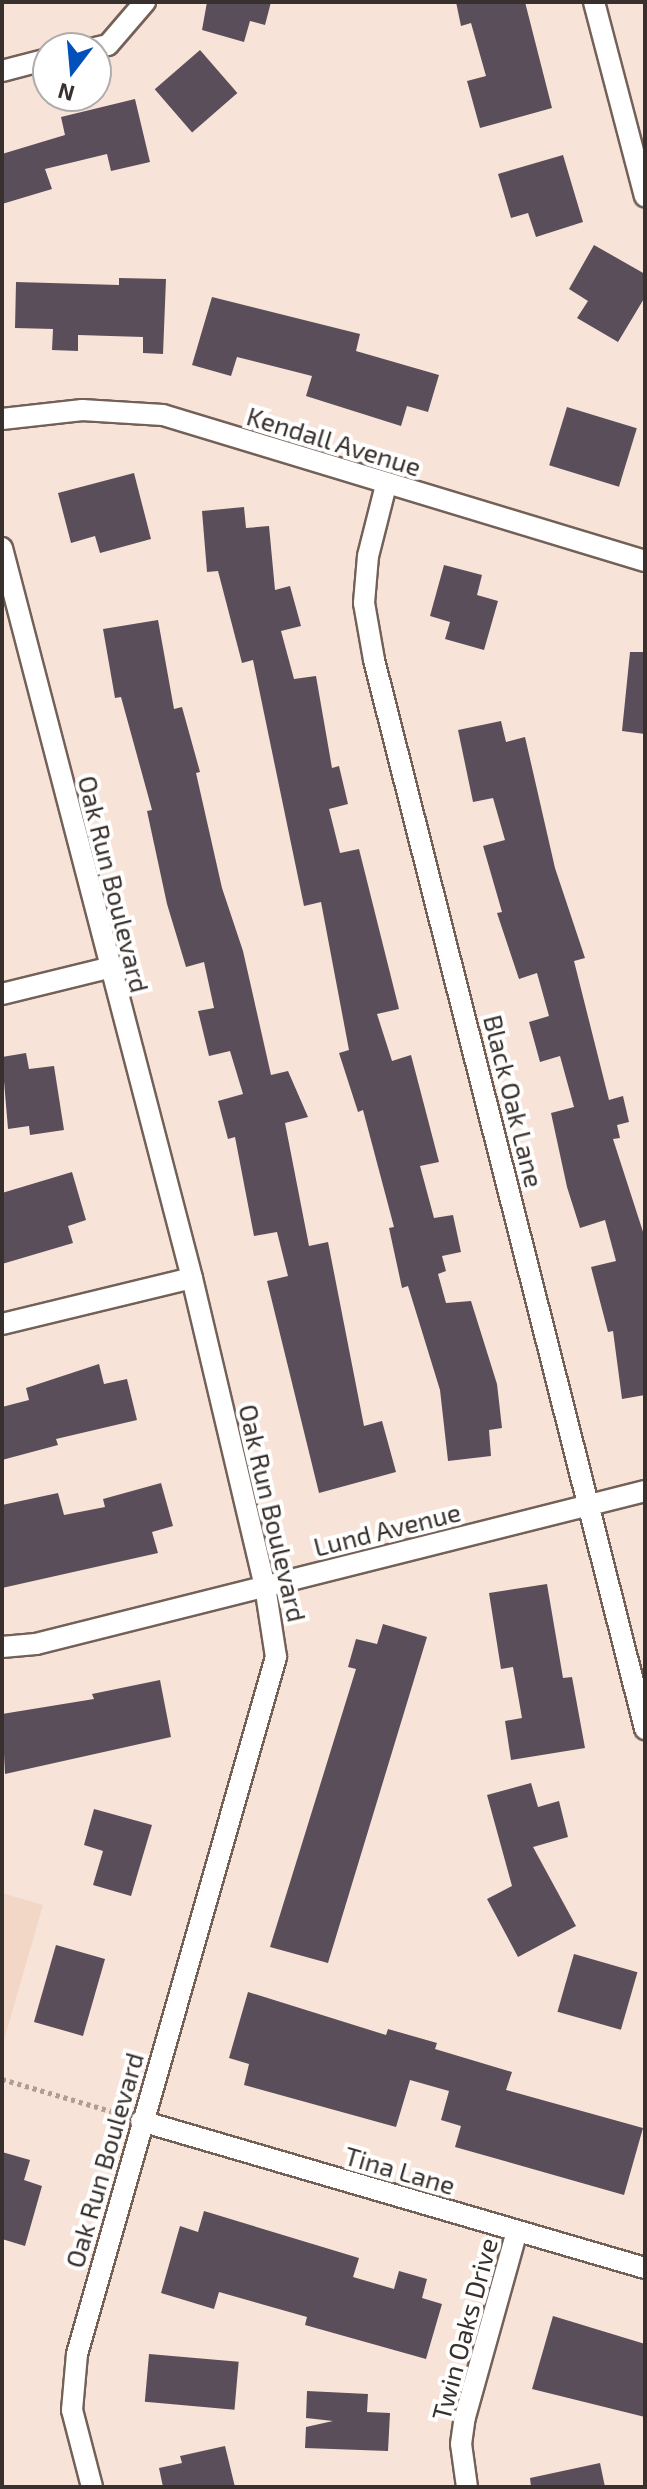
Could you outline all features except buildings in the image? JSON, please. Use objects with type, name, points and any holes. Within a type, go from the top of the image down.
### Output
[{"type":"street","points":[[112,40],[145,2]]},
{"type":"street","points":[[594,2],[645,196]]},
{"type":"street","points":[[2,71],[32,63]]},
{"type":"street","name":"Kendall Avenue","points":[[2,419],[82,410],[163,415],[645,561]]},
{"type":"street","name":"Black Oak Lane","points":[[386,485],[368,556],[364,603],[374,660],[645,1729]]},
{"type":"street","name":"Oak Run Boulevard","points":[[2,548],[108,968],[192,1278],[265,1586],[276,1657],[131,2118],[77,2354],[72,2410],[92,2487]]},
{"type":"street","points":[[2,994],[108,968]]},
{"type":"street","points":[[2,1324],[192,1278]]},
{"type":"street","name":"Lund Avenue","points":[[2,1647],[36,1644],[645,1491]]},
{"type":"street","name":"Tina Lane","points":[[131,2118],[645,2268]]},
{"type":"street","name":"Twin Oaks Drive","points":[[467,2487],[461,2444],[465,2417],[517,2231]]},
{"type":"path","points":[[2,2079],[131,2118]]},
{"type":"shaded area","points":[[2,1893],[43,1905],[2,2047]]}]
